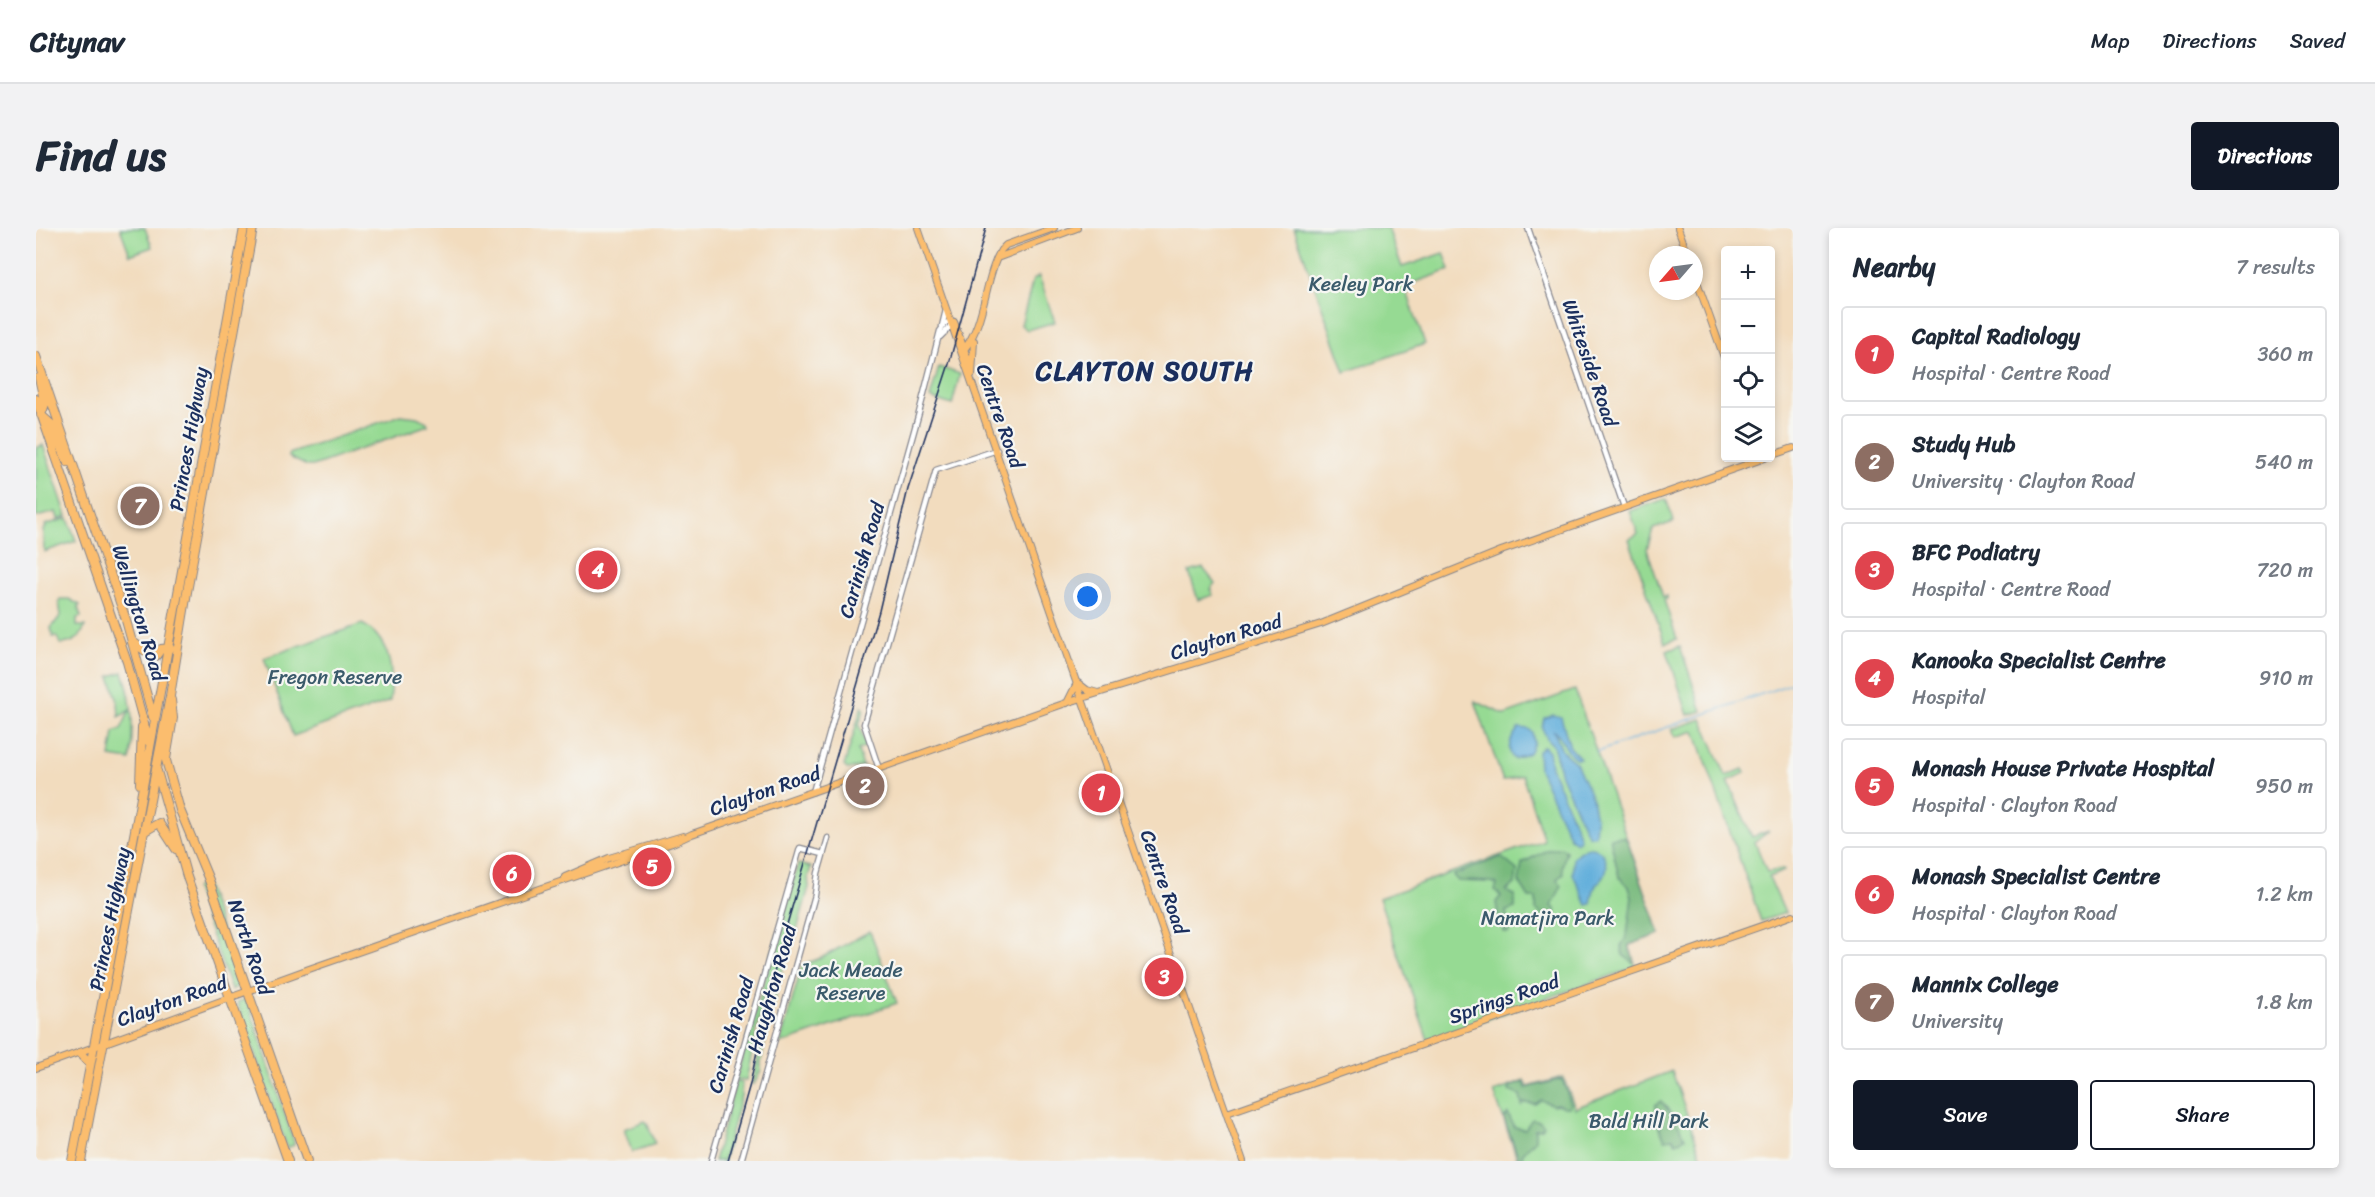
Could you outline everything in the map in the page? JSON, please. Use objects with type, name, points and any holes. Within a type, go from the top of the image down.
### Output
[{"type":"highway","name":"Princes Highway","points":[[72,1161],[139,811],[243,228]]},
{"type":"highway","name":"Princes Highway","points":[[81,1161],[170,696],[253,228]]},
{"type":"highway","name":"Wellington Road","points":[[36,356],[133,642],[161,744]]},
{"type":"highway","points":[[36,368],[45,404],[41,415],[51,424],[81,489]]},
{"type":"highway","name":"Wellington Road","points":[[36,399],[127,662],[150,744]]},
{"type":"highway","points":[[133,642],[152,657],[167,647],[177,649]]},
{"type":"highway","points":[[166,761],[173,718],[170,696]]},
{"type":"highway","points":[[141,797],[139,770],[142,715]]},
{"type":"highway","name":"North Road","points":[[150,744],[181,858],[288,1161]]},
{"type":"highway","name":"North Road","points":[[161,744],[180,810],[209,880],[307,1161]]},
{"type":"highway","points":[[144,831],[159,823],[181,858]]},
{"type":"highway","points":[[80,1053],[90,1063]]},
{"type":"main road","name":"Centre Road","points":[[919,228],[946,310],[961,340],[963,354],[972,374],[996,450]]},
{"type":"main road","name":"Centre Road","points":[[919,228],[1243,1161]]},
{"type":"main road","points":[[972,374],[973,340],[997,258],[1006,245],[1054,228]]},
{"type":"main road","points":[[1678,228],[1685,246]]},
{"type":"main road","points":[[997,258],[1072,229]]},
{"type":"main road","points":[[1703,299],[1722,354]]},
{"type":"main road","points":[[961,340],[973,340]]},
{"type":"main road","points":[[963,354],[973,340]]},
{"type":"main road","points":[[1775,454],[1793,448]]},
{"type":"main road","name":"Clayton Road","points":[[36,1068],[1066,703],[1321,624],[1501,551],[1750,462]]},
{"type":"main road","points":[[1078,682],[1087,690],[1099,693],[1091,702],[1088,712],[1076,705],[1066,703],[1078,682]]},
{"type":"main road","name":"Springs Road","points":[[1227,1113],[1793,915]]},
{"type":"street","name":"Whiteside Road","points":[[1528,228],[1624,507]]},
{"type":"street","name":"Carinish Road","points":[[813,792],[942,335],[946,310]]},
{"type":"street","points":[[942,326],[952,324]]},
{"type":"street","points":[[942,335],[952,324]]},
{"type":"street","points":[[879,768],[864,724],[936,470],[996,450]]},
{"type":"street","name":"Haughton Road","points":[[742,1161],[815,897],[817,876],[828,838]]},
{"type":"street","name":"Carinish Road","points":[[711,1161],[800,848],[823,854]]},
{"type":"green space","points":[[120,228],[145,228],[152,247],[130,255]]},
{"type":"green space","name":"Keeley Park","points":[[1294,228],[1388,228],[1402,267],[1444,253],[1450,270],[1405,286],[1425,344],[1345,372]]},
{"type":"green space","points":[[1039,276],[1055,322],[1027,330],[1021,325],[1033,280]]},
{"type":"green space","points":[[939,367],[960,374],[952,405],[930,398]]},
{"type":"green space","points":[[401,415],[417,417],[427,422],[428,425],[313,466],[307,466],[289,457],[289,454]]},
{"type":"green space","points":[[43,445],[67,516],[58,519],[56,512],[36,517],[36,448]]},
{"type":"green space","points":[[1666,499],[1674,522],[1653,529],[1647,549],[1663,597],[1667,596],[1664,600],[1677,639],[1665,643],[1629,539],[1638,534],[1630,511]]},
{"type":"green space","points":[[68,518],[76,541],[44,552],[43,530],[45,525]]},
{"type":"green space","points":[[1203,568],[1215,583],[1210,589],[1213,595],[1198,600],[1189,572]]},
{"type":"green space","points":[[60,599],[69,599],[80,605],[78,607],[81,617],[77,618],[77,626],[85,626],[76,639],[61,644],[56,636],[53,637],[51,628],[61,615]]},
{"type":"green space","name":"Fregon Reserve","points":[[362,624],[372,630],[385,648],[391,668],[390,701],[293,736],[264,658]]},
{"type":"green space","points":[[1680,646],[1702,711],[1688,715],[1667,651]]},
{"type":"green space","points":[[123,672],[132,715],[130,760],[110,757],[114,732],[121,729],[130,710],[119,717],[118,702],[110,676]]},
{"type":"green space","name":"Namatjira Park","points":[[1575,690],[1660,934],[1629,945],[1636,967],[1428,1040],[1379,898],[1544,840],[1522,775],[1503,781],[1475,701],[1505,715]]},
{"type":"green space","points":[[862,706],[864,710],[859,725],[866,746],[858,750],[863,767],[847,769],[844,766]]},
{"type":"green space","points":[[1702,719],[1726,776],[1743,769],[1745,773],[1728,781],[1752,837],[1769,831],[1755,842],[1767,872],[1784,869],[1769,877],[1785,913],[1761,921],[1695,731],[1675,737],[1672,729]]},
{"type":"green space","points":[[1623,837],[1627,840],[1660,934],[1629,945],[1634,962],[1623,955],[1621,946],[1627,935],[1632,897],[1629,887],[1619,877],[1610,838]]},
{"type":"green space","points":[[1561,847],[1566,851],[1562,867],[1563,874],[1557,879],[1562,885],[1552,906],[1556,909],[1556,923],[1548,926],[1542,914],[1536,910],[1536,898],[1529,898],[1519,882],[1522,863],[1547,850]]},
{"type":"green space","points":[[1501,857],[1517,870],[1515,884],[1506,891],[1515,895],[1515,908],[1506,911],[1509,932],[1507,933],[1504,932],[1502,919],[1498,916],[1496,902],[1501,896],[1495,891],[1497,884],[1458,881],[1453,875]]},
{"type":"green space","points":[[798,864],[811,867],[808,877],[809,887],[797,930],[790,943],[770,1015],[761,1071],[752,1084],[772,993],[765,990],[746,1081],[736,1079]]},
{"type":"green space","points":[[205,883],[242,985],[231,990],[195,889]]},
{"type":"green space","name":"Jack Meade Reserve","points":[[870,931],[897,1003],[780,1044],[802,965],[821,958]]},
{"type":"green space","points":[[247,999],[294,1142],[294,1145],[287,1148],[237,1002]]},
{"type":"green space","name":"Bald Hill Park","points":[[1672,1071],[1703,1161],[1518,1161],[1494,1092],[1525,1081],[1528,1087],[1563,1077],[1575,1108]]},
{"type":"green space","points":[[1562,1079],[1571,1104],[1569,1107],[1553,1105],[1541,1100],[1535,1104],[1524,1103],[1522,1105],[1520,1095],[1509,1091],[1510,1087],[1524,1082],[1526,1088]]},
{"type":"green space","points":[[736,1081],[742,1083],[741,1096],[723,1161],[714,1161]]},
{"type":"green space","points":[[1661,1101],[1678,1123],[1685,1138],[1676,1142],[1673,1138],[1665,1139],[1656,1112],[1656,1104]]},
{"type":"green space","points":[[1508,1114],[1514,1127],[1525,1129],[1532,1119],[1544,1125],[1542,1128],[1535,1129],[1535,1140],[1522,1154],[1524,1161],[1520,1161],[1504,1119]]},
{"type":"green space","points":[[645,1121],[655,1144],[632,1152],[624,1129]]},
{"type":"water","points":[[1553,715],[1561,717],[1570,747],[1580,758],[1572,756],[1554,731],[1562,751],[1576,763],[1592,798],[1596,819],[1595,835],[1589,836],[1586,832],[1561,775],[1553,745],[1542,728],[1544,718]]},
{"type":"water","points":[[1519,728],[1532,732],[1534,743],[1529,753],[1514,759],[1510,752],[1510,744]]},
{"type":"water","points":[[1544,746],[1549,751],[1551,767],[1577,829],[1580,839],[1576,842],[1570,838],[1539,769],[1538,751]]},
{"type":"water","points":[[1588,848],[1601,852],[1607,864],[1604,876],[1594,889],[1591,904],[1587,905],[1573,874],[1573,858]]},
{"type":"waterway","points":[[1597,752],[1793,683]]},
{"type":"railway","points":[[728,1161],[750,1084],[778,955],[879,611],[908,489],[949,364],[986,228]]},
{"type":"place","name":"Mannix College","points":[[140,506]]},
{"type":"place","name":"Kanooka Specialist Centre","points":[[598,570]]},
{"type":"place","name":"Study Hub","points":[[865,786]]},
{"type":"place","name":"Capital Radiology","points":[[1101,793]]},
{"type":"place","name":"Monash House Private Hospital","points":[[652,867]]},
{"type":"place","name":"Monash Specialist Centre","points":[[512,874]]},
{"type":"place","name":"BFC Podiatry","points":[[1164,977]]},
{"type":"district","name":"CLAYTON SOUTH","points":[[1145,371]]}]
